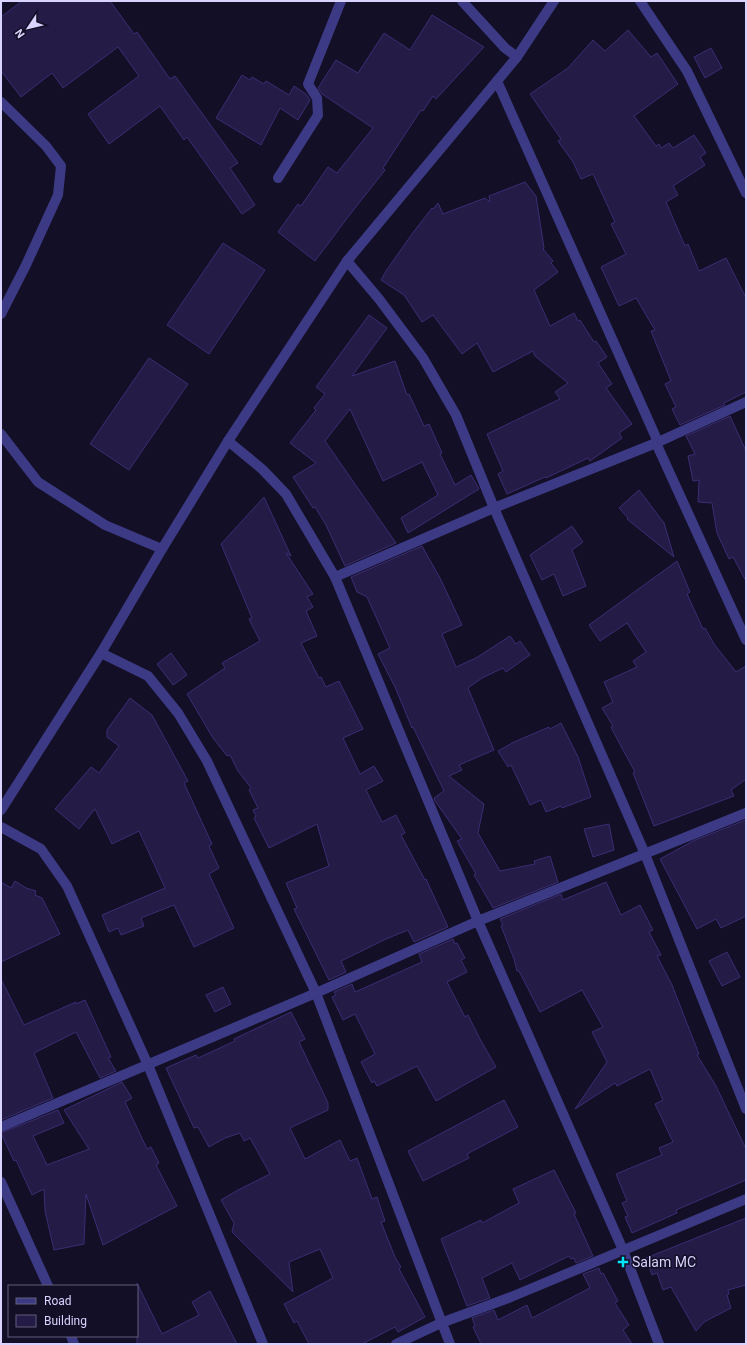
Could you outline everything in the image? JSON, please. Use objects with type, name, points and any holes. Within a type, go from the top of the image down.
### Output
[{"type":"street","points":[[278,178],[318,116],[317,98],[308,84],[341,1]]},
{"type":"street","points":[[462,1],[505,48],[517,57]]},
{"type":"street","points":[[1,810],[101,653],[228,441],[347,261],[517,57],[554,1]]},
{"type":"street","points":[[640,1],[687,70],[746,193]]},
{"type":"street","points":[[497,81],[658,442],[656,443],[746,640]]},
{"type":"street","points":[[1,102],[46,146],[61,166],[58,195],[26,265],[1,314]]},
{"type":"street","points":[[347,261],[423,358],[456,415],[494,508],[645,854],[746,1109]]},
{"type":"street","points":[[335,577],[494,508],[656,443],[746,402]]},
{"type":"street","points":[[1,434],[38,482],[105,525],[162,549]]},
{"type":"street","points":[[228,441],[262,469],[286,494],[335,577],[478,921],[623,1250],[659,1344]]},
{"type":"street","points":[[101,653],[148,676],[178,713],[207,760],[316,993],[450,1344]]},
{"type":"street","points":[[1,1127],[316,993],[478,921],[746,813]]},
{"type":"street","points":[[1,827],[42,849],[67,886],[148,1065],[264,1344]]},
{"type":"street","points":[[1,1182],[48,1285]]},
{"type":"street","points":[[396,1344],[441,1323],[511,1297],[746,1198]]},
{"type":"building","points":[[22,1],[110,1],[134,34],[137,32],[170,79],[175,76],[238,163],[230,168],[255,205],[242,214],[187,137],[184,140],[160,106],[109,144],[88,114],[139,76],[118,47],[63,88],[52,73],[21,97],[1,71],[1,17]]},
{"type":"building","points":[[432,15],[484,47],[436,99],[433,96],[423,111],[421,110],[383,168],[385,170],[315,261],[278,232],[298,204],[301,206],[328,167],[337,173],[373,128],[322,94],[318,88],[336,60],[358,73],[384,33],[410,50]]},
{"type":"building","points":[[628,30],[651,57],[657,53],[678,84],[634,116],[656,146],[659,144],[661,148],[669,143],[673,148],[694,135],[706,153],[700,157],[705,165],[673,186],[678,195],[666,202],[685,246],[688,244],[699,271],[726,258],[746,298],[746,392],[724,403],[725,405],[680,425],[672,409],[676,407],[665,384],[671,381],[651,331],[655,330],[636,298],[619,306],[601,267],[626,254],[611,224],[615,222],[593,174],[581,179],[573,162],[558,141],[561,139],[530,94],[568,68],[593,40],[605,51]]},
{"type":"building","points":[[711,48],[722,68],[705,78],[694,57]]},
{"type":"building","points":[[242,75],[250,80],[252,77],[264,84],[266,81],[289,95],[294,86],[306,94],[310,100],[298,120],[280,108],[261,145],[216,118]]},
{"type":"building","points":[[525,182],[536,196],[543,249],[553,261],[551,263],[558,272],[534,290],[550,326],[574,313],[578,321],[580,320],[594,342],[596,341],[607,357],[598,363],[612,384],[606,388],[632,424],[619,433],[622,438],[590,461],[588,458],[546,478],[545,477],[507,494],[498,474],[503,471],[487,434],[560,399],[555,392],[568,383],[535,356],[533,351],[493,372],[477,343],[462,354],[433,315],[422,322],[404,295],[381,280],[412,234],[432,208],[433,209],[438,203],[443,214],[485,198],[490,202],[489,196]]},
{"type":"building","points":[[223,243],[265,270],[209,354],[167,325]]},
{"type":"building","points":[[369,315],[387,328],[352,376],[395,361],[407,395],[409,394],[424,426],[429,424],[442,453],[440,454],[455,485],[471,475],[479,489],[408,533],[401,518],[438,495],[422,462],[383,481],[350,409],[325,441],[396,543],[345,566],[326,525],[293,477],[316,463],[290,443],[316,410],[314,408],[325,394],[316,387]]},
{"type":"building","points":[[149,358],[188,384],[129,470],[90,444]]},
{"type":"building","points":[[730,416],[746,451],[746,581],[733,557],[729,559],[717,533],[712,503],[698,502],[699,480],[693,481],[688,456],[695,454],[686,436]]},
{"type":"building","points":[[639,490],[664,523],[674,557],[627,519],[628,518],[619,508]]},
{"type":"building","points":[[264,497],[291,556],[286,553],[313,594],[307,597],[313,607],[306,611],[317,636],[301,643],[319,678],[321,677],[326,687],[339,681],[363,729],[343,738],[360,774],[374,766],[383,781],[366,790],[382,822],[396,815],[405,833],[401,835],[425,880],[426,879],[448,927],[414,942],[408,930],[386,939],[341,961],[346,972],[329,980],[294,909],[297,908],[286,883],[329,866],[317,824],[269,848],[254,818],[256,816],[253,810],[258,808],[249,790],[251,788],[238,771],[230,755],[227,756],[213,738],[187,694],[225,668],[222,663],[260,641],[249,619],[252,618],[221,544]]},
{"type":"building","points":[[572,526],[583,542],[572,550],[586,586],[563,596],[554,574],[542,580],[530,555]]},
{"type":"building","points":[[422,546],[440,578],[462,625],[442,634],[456,667],[476,658],[510,636],[516,644],[520,641],[530,655],[506,672],[503,668],[482,678],[468,688],[494,750],[459,765],[462,770],[449,776],[484,804],[478,833],[500,871],[535,864],[534,861],[550,856],[558,882],[493,908],[457,841],[462,839],[435,801],[434,798],[444,791],[413,727],[412,728],[395,687],[378,654],[390,648],[367,597],[357,592],[351,577]]},
{"type":"building","points":[[677,561],[690,592],[687,594],[703,629],[705,628],[714,644],[736,672],[746,666],[746,779],[731,790],[734,796],[654,826],[633,773],[635,772],[611,727],[613,726],[602,708],[613,702],[604,682],[637,667],[633,661],[646,652],[627,623],[600,641],[589,625]]},
{"type":"building","points":[[171,653],[187,675],[173,685],[157,664]]},
{"type":"building","points":[[130,698],[152,715],[188,781],[184,783],[212,844],[209,846],[219,868],[209,874],[234,928],[194,947],[174,905],[141,918],[144,926],[121,935],[118,928],[109,932],[102,915],[165,888],[139,831],[112,844],[95,809],[79,829],[55,809],[91,767],[99,773],[119,746],[107,737],[107,730]]},
{"type":"building","points":[[561,723],[578,757],[591,797],[562,808],[561,806],[546,812],[541,800],[530,805],[511,765],[508,767],[498,751],[514,742],[549,727],[550,729]]},
{"type":"building","points":[[746,820],[746,916],[721,928],[716,919],[697,929],[660,859],[695,840]]},
{"type":"building","points":[[609,824],[614,850],[593,857],[584,829]]},
{"type":"building","points":[[15,881],[26,888],[36,891],[35,895],[42,898],[60,934],[1,962],[1,882],[11,888]]},
{"type":"building","points":[[606,882],[621,915],[640,905],[653,930],[649,932],[661,955],[657,956],[672,985],[699,1054],[697,1055],[716,1086],[746,1149],[746,1180],[676,1210],[677,1213],[632,1233],[625,1217],[628,1216],[622,1203],[627,1201],[616,1174],[662,1155],[659,1148],[673,1142],[655,1104],[663,1100],[650,1069],[617,1086],[615,1083],[575,1109],[607,1062],[592,1032],[603,1027],[582,990],[540,1012],[519,971],[517,971],[501,926],[503,925],[500,919],[561,894],[563,900]]},
{"type":"building","points":[[453,939],[455,944],[457,943],[465,958],[461,960],[467,972],[447,982],[465,1017],[468,1015],[496,1067],[436,1101],[417,1066],[377,1086],[374,1081],[372,1083],[361,1062],[375,1054],[355,1014],[343,1020],[332,997],[336,995],[334,992],[352,984],[355,992],[422,962],[419,954]]},
{"type":"building","points":[[727,952],[740,977],[722,986],[709,961]]},
{"type":"building","points":[[1,979],[24,1025],[76,1002],[76,1004],[85,1000],[111,1057],[108,1058],[116,1071],[100,1078],[76,1032],[34,1053],[53,1098],[1,1120]]},
{"type":"building","points":[[223,987],[231,1004],[215,1012],[206,995]]},
{"type":"building","points":[[291,1012],[305,1039],[299,1042],[328,1103],[328,1110],[290,1128],[305,1159],[340,1140],[350,1161],[357,1158],[372,1199],[377,1197],[385,1221],[381,1222],[395,1257],[401,1267],[399,1269],[425,1317],[398,1332],[395,1327],[362,1344],[309,1344],[297,1321],[294,1323],[284,1304],[333,1278],[320,1249],[289,1262],[293,1292],[232,1232],[234,1223],[221,1200],[270,1174],[250,1138],[244,1141],[240,1133],[225,1138],[209,1147],[198,1127],[194,1128],[166,1068],[196,1055],[198,1058]]},
{"type":"building","points":[[122,1082],[132,1098],[125,1102],[147,1149],[151,1147],[159,1163],[156,1165],[177,1206],[103,1245],[86,1194],[84,1244],[54,1250],[45,1211],[44,1189],[32,1195],[16,1160],[14,1161],[1,1133],[58,1110],[64,1123],[33,1136],[47,1165],[89,1149],[64,1110]]},
{"type":"building","points":[[504,1100],[518,1127],[467,1154],[469,1158],[423,1181],[408,1151]]},
{"type":"building","points":[[554,1170],[576,1213],[574,1214],[593,1256],[576,1263],[574,1258],[571,1259],[569,1256],[520,1280],[512,1263],[482,1278],[490,1298],[467,1306],[441,1239],[481,1220],[482,1223],[519,1203],[513,1189]]},
{"type":"building","points":[[746,1218],[746,1285],[728,1290],[729,1294],[727,1295],[731,1308],[704,1322],[696,1331],[671,1287],[663,1290],[657,1273],[652,1275],[646,1258]]},
{"type":"building","points":[[599,1268],[601,1274],[603,1273],[618,1301],[615,1303],[629,1325],[623,1330],[632,1344],[481,1344],[473,1327],[475,1326],[472,1318],[494,1310],[498,1320],[527,1305],[532,1318],[590,1288],[583,1274]]},
{"type":"building","points":[[138,1285],[162,1334],[199,1315],[192,1302],[210,1291],[237,1344],[137,1344]]},
{"type":"place","name":"Salam MC","points":[[623,1262]]}]
